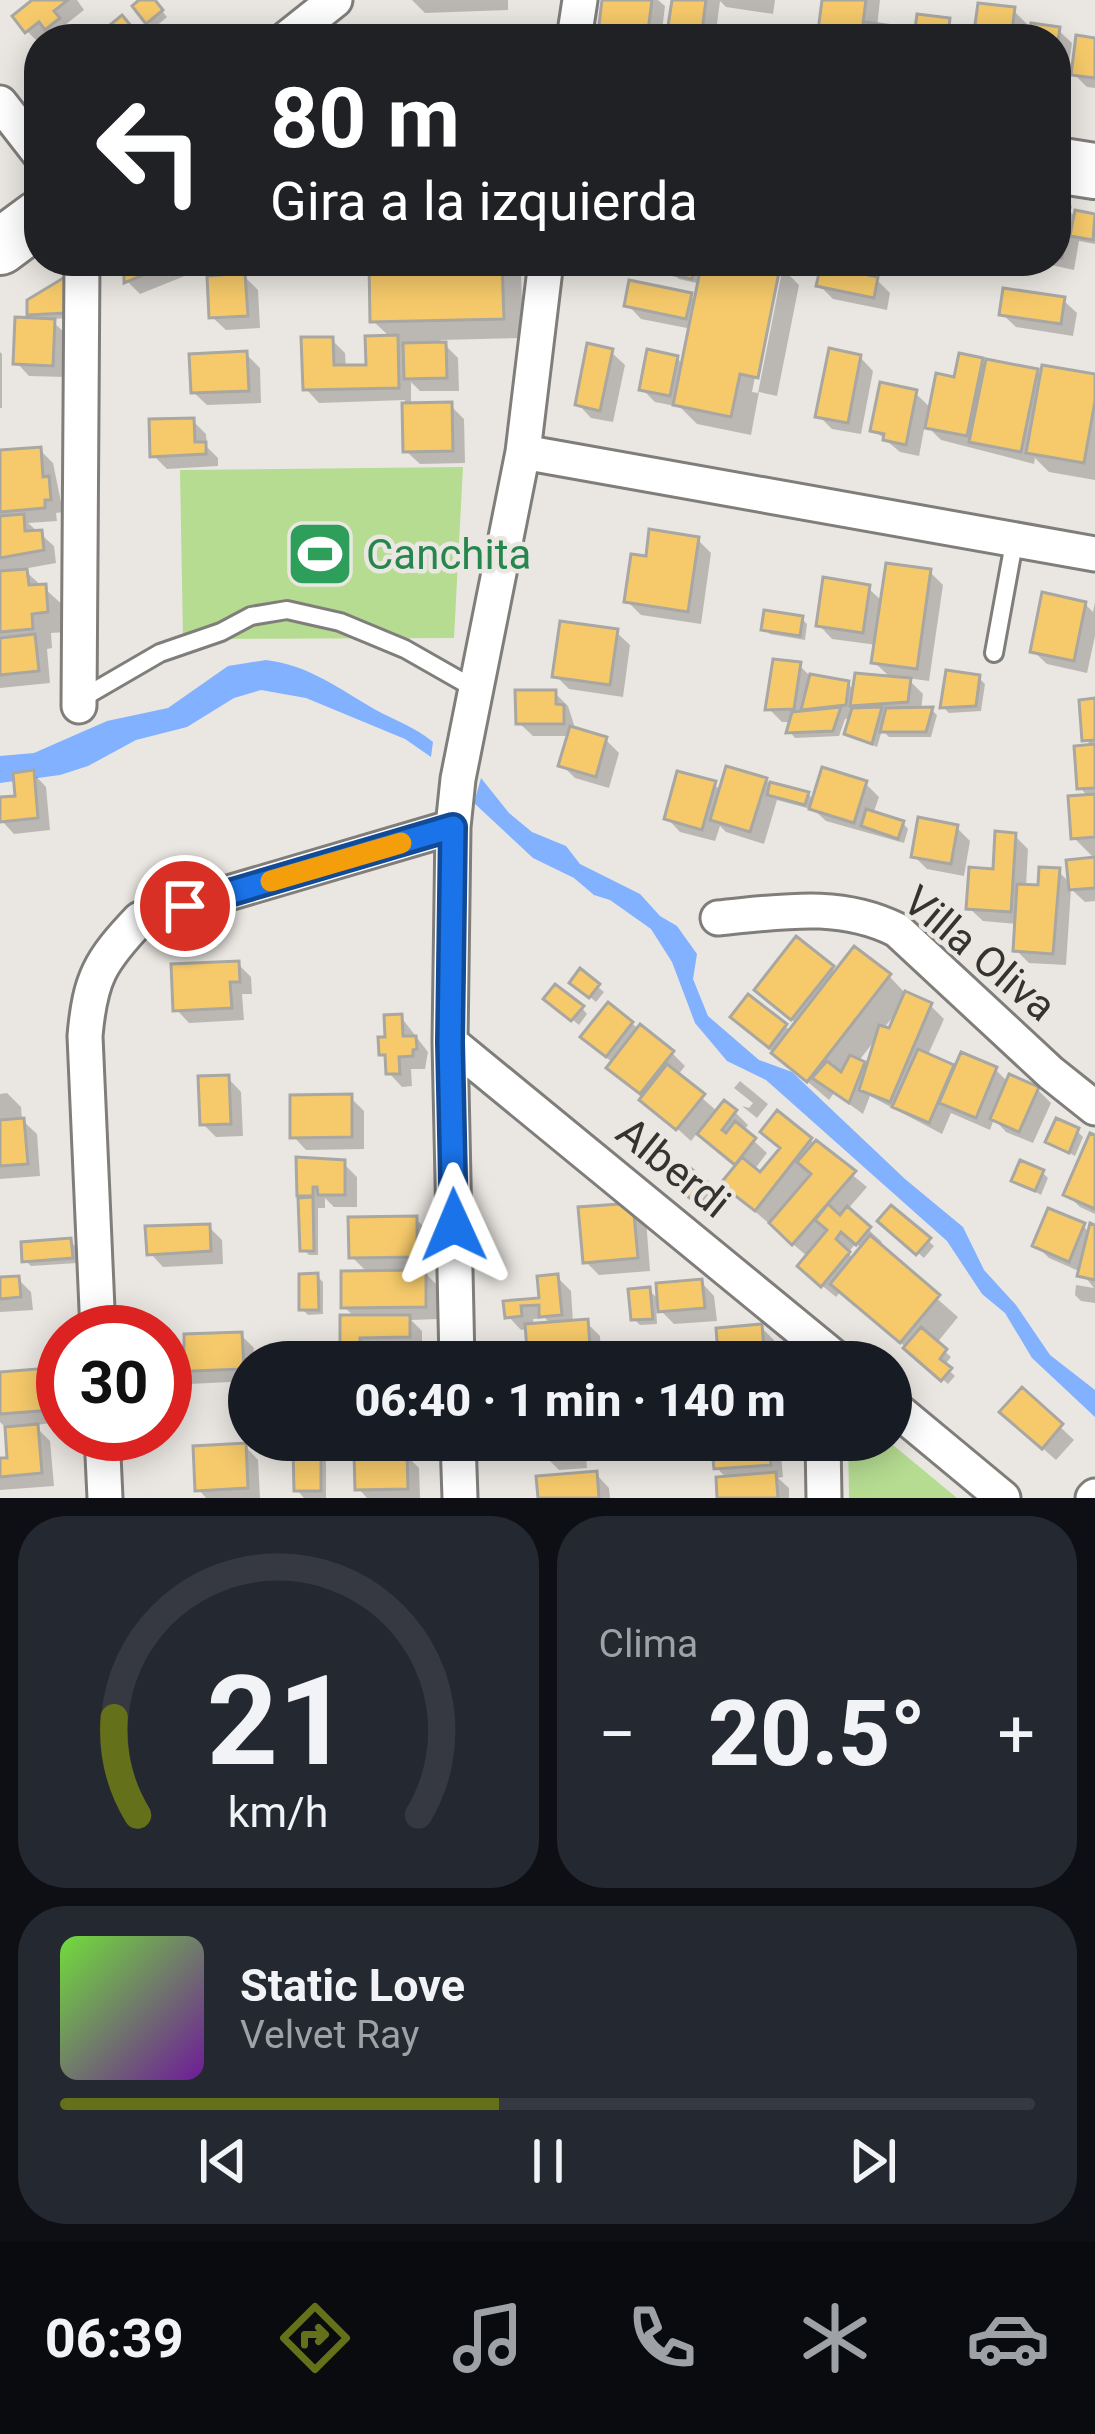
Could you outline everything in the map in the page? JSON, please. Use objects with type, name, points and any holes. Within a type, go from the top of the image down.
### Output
[{"type":"street","points":[[305,24],[335,0]]},
{"type":"street","points":[[0,103],[24,134]]},
{"type":"street","points":[[79,703],[82,276]]},
{"type":"street","points":[[457,1341],[450,1042],[453,827],[458,778],[523,452],[544,276]]},
{"type":"street","points":[[523,452],[1095,554]]},
{"type":"street","points":[[97,1305],[85,1036],[89,990],[111,950],[140,920],[453,827]]},
{"type":"street","name":"Villa Oliva","points":[[718,918],[815,909],[870,916],[897,929],[1095,1108]]},
{"type":"street","name":"Alberdi","points":[[450,1042],[808,1341]]},
{"type":"street","points":[[912,1422],[1003,1498]]},
{"type":"street","points":[[103,1461],[105,1498]]},
{"type":"street","points":[[459,1461],[460,1498]]},
{"type":"street","points":[[823,1461],[824,1498]]},
{"type":"lane","points":[[994,653],[1014,543]]},
{"type":"lane","points":[[79,703],[160,653],[251,616],[287,610],[340,622],[405,649],[478,691]]},
{"type":"green space","name":"Canchita","points":[[463,467],[454,638],[183,639],[180,470]]},
{"type":"green space","points":[[848,1461],[912,1461],[957,1498],[849,1498]]},
{"type":"water","points":[[266,660],[310,672],[419,732],[433,742],[431,757],[405,739],[306,698],[261,690],[234,698],[187,727],[136,740],[88,766],[0,783],[0,756],[34,753],[107,721],[168,708],[228,666]]},
{"type":"water","points":[[481,778],[509,813],[532,832],[566,846],[580,864],[640,894],[677,926],[697,954],[693,979],[708,1016],[759,1060],[792,1072],[963,1227],[984,1270],[1016,1305],[1050,1355],[1095,1390],[1095,1417],[1032,1358],[1005,1313],[982,1294],[947,1241],[766,1080],[727,1061],[695,1023],[672,962],[651,929],[574,878],[533,858],[474,803]]},
{"type":"building","points":[[32,0],[68,0],[54,11],[60,18],[52,24],[24,24],[24,32],[12,16]]},
{"type":"building","points":[[139,0],[155,0],[163,10],[146,24],[132,6]]},
{"type":"building","points":[[602,0],[652,0],[649,24],[599,24]]},
{"type":"building","points":[[672,0],[706,0],[703,24],[668,24]]},
{"type":"building","points":[[822,0],[866,0],[863,24],[819,24]]},
{"type":"building","points":[[978,3],[1015,7],[1013,24],[975,24]]},
{"type":"building","points":[[917,14],[950,18],[949,24],[916,24]]},
{"type":"building","points":[[1076,35],[1095,38],[1095,78],[1071,75]]},
{"type":"building","points":[[1075,210],[1095,214],[1093,240],[1071,236]]},
{"type":"building","points":[[207,276],[245,276],[248,316],[209,318]]},
{"type":"building","points":[[369,276],[503,276],[504,319],[370,322]]},
{"type":"building","points":[[699,276],[778,276],[758,378],[740,374],[731,417],[673,405]]},
{"type":"building","points":[[818,276],[878,277],[874,298],[816,286]]},
{"type":"building","points":[[65,277],[67,313],[27,315],[27,300]]},
{"type":"building","points":[[629,280],[692,293],[686,319],[624,306]]},
{"type":"building","points":[[1003,288],[1065,297],[1061,324],[999,315]]},
{"type":"building","points":[[15,317],[55,319],[53,366],[13,364]]},
{"type":"building","points":[[398,335],[399,388],[303,390],[301,337],[333,337],[334,365],[366,365],[365,336]]},
{"type":"building","points":[[446,342],[447,378],[404,379],[403,343]]},
{"type":"building","points":[[587,343],[613,349],[600,411],[575,405]]},
{"type":"building","points":[[829,348],[861,355],[848,423],[815,417]]},
{"type":"building","points":[[647,349],[678,356],[670,396],[639,390]]},
{"type":"building","points":[[247,351],[249,391],[191,393],[189,354]]},
{"type":"building","points":[[959,353],[983,358],[967,436],[925,428],[936,373],[954,377]]},
{"type":"building","points":[[986,359],[1038,369],[1021,452],[969,442]]},
{"type":"building","points":[[1042,365],[1095,374],[1084,463],[1026,453]]},
{"type":"building","points":[[880,382],[917,390],[906,445],[883,440],[884,434],[870,431]]},
{"type":"building","points":[[452,402],[453,451],[403,452],[402,403]]},
{"type":"building","points":[[194,418],[195,442],[206,442],[206,454],[150,457],[149,419]]},
{"type":"building","points":[[41,447],[51,500],[45,500],[45,508],[0,512],[0,450]]},
{"type":"building","points":[[24,514],[25,531],[42,530],[44,550],[0,558],[0,516]]},
{"type":"building","points":[[649,529],[699,537],[688,612],[624,602],[631,554],[646,556]]},
{"type":"building","points":[[886,563],[931,569],[917,669],[871,663]]},
{"type":"building","points":[[27,569],[29,585],[46,584],[48,612],[32,614],[33,629],[0,632],[0,571]]},
{"type":"building","points":[[823,577],[870,585],[863,633],[816,626]]},
{"type":"building","points":[[1042,592],[1086,602],[1074,661],[1030,652]]},
{"type":"building","points":[[764,610],[803,616],[800,636],[761,630]]},
{"type":"building","points":[[560,621],[618,629],[610,685],[552,677]]},
{"type":"building","points":[[35,634],[39,671],[0,675],[0,638]]},
{"type":"building","points":[[773,659],[801,662],[794,709],[765,710]]},
{"type":"building","points":[[946,670],[980,675],[976,706],[940,708]]},
{"type":"building","points":[[855,673],[911,678],[908,702],[850,706]]},
{"type":"building","points":[[810,674],[849,681],[846,705],[801,710]]},
{"type":"building","points":[[515,690],[556,690],[556,704],[564,705],[564,724],[516,724]]},
{"type":"building","points":[[1095,698],[1095,740],[1082,741],[1079,700]]},
{"type":"building","points":[[841,707],[833,731],[786,733],[792,712]]},
{"type":"building","points":[[882,707],[872,744],[844,734],[852,708]]},
{"type":"building","points":[[933,707],[926,732],[880,732],[886,708]]},
{"type":"building","points":[[570,726],[607,737],[596,777],[558,766]]},
{"type":"building","points":[[1095,744],[1095,788],[1077,789],[1074,746]]},
{"type":"building","points":[[726,766],[767,778],[750,832],[710,820]]},
{"type":"building","points":[[822,767],[867,781],[854,823],[809,809]]},
{"type":"building","points":[[34,770],[38,818],[0,822],[0,797],[15,796],[13,773]]},
{"type":"building","points":[[677,771],[716,781],[702,830],[664,819]]},
{"type":"building","points":[[770,782],[809,792],[805,805],[767,795]]},
{"type":"building","points":[[1095,794],[1095,837],[1071,839],[1068,796]]},
{"type":"building","points":[[866,809],[904,821],[898,839],[861,826]]},
{"type":"building","points":[[918,817],[958,825],[951,864],[911,857]]},
{"type":"building","points":[[995,831],[1016,833],[1011,912],[966,909],[969,867],[993,869]]},
{"type":"building","points":[[1095,857],[1095,888],[1069,890],[1066,860]]},
{"type":"building","points":[[1039,867],[1060,868],[1053,954],[1013,951],[1017,884],[1038,885]]},
{"type":"building","points":[[796,936],[834,966],[791,1020],[754,990]]},
{"type":"building","points":[[854,946],[891,974],[807,1082],[771,1053]]},
{"type":"building","points":[[239,961],[240,982],[230,982],[232,1008],[173,1011],[171,964]]},
{"type":"building","points":[[580,968],[600,984],[589,998],[569,983]]},
{"type":"building","points":[[555,984],[584,1006],[571,1021],[543,999]]},
{"type":"building","points":[[905,991],[932,1003],[890,1102],[859,1090],[879,1025],[889,1028]]},
{"type":"building","points":[[748,994],[787,1024],[769,1048],[730,1017]]},
{"type":"building","points":[[608,1002],[633,1022],[606,1057],[580,1037]]},
{"type":"building","points":[[402,1014],[403,1036],[416,1036],[417,1049],[413,1056],[399,1057],[400,1074],[386,1074],[378,1037],[385,1037],[384,1015]]},
{"type":"building","points":[[640,1024],[674,1051],[640,1094],[606,1068]]},
{"type":"building","points":[[918,1049],[954,1065],[929,1123],[892,1107]]},
{"type":"building","points":[[961,1052],[997,1067],[976,1118],[939,1103]]},
{"type":"building","points":[[850,1055],[865,1062],[849,1103],[812,1078],[827,1061],[841,1072]]},
{"type":"building","points":[[667,1064],[705,1094],[676,1130],[639,1100]]},
{"type":"building","points":[[1009,1074],[1039,1087],[1019,1132],[990,1119]]},
{"type":"building","points":[[229,1075],[231,1124],[200,1125],[198,1076]]},
{"type":"building","points":[[352,1094],[352,1137],[290,1138],[290,1095]]},
{"type":"building","points":[[724,1100],[737,1110],[722,1130],[726,1133],[735,1121],[756,1138],[735,1165],[697,1134]]},
{"type":"building","points":[[777,1110],[812,1138],[755,1211],[720,1184],[742,1157],[760,1172],[780,1148],[760,1132]]},
{"type":"building","points":[[24,1118],[28,1164],[0,1166],[0,1120]]},
{"type":"building","points":[[1056,1118],[1079,1128],[1069,1153],[1045,1142]]},
{"type":"building","points":[[1090,1133],[1095,1135],[1095,1209],[1063,1195]]},
{"type":"building","points":[[816,1140],[856,1171],[792,1245],[769,1223],[811,1174],[797,1162]]},
{"type":"building","points":[[296,1157],[345,1160],[345,1195],[318,1195],[313,1187],[313,1196],[297,1196]]},
{"type":"building","points":[[1020,1160],[1044,1170],[1035,1191],[1011,1181]]},
{"type":"building","points":[[688,1166],[711,1185],[696,1203],[673,1185]]},
{"type":"building","points":[[313,1197],[314,1251],[300,1251],[298,1198]]},
{"type":"building","points":[[633,1203],[638,1258],[583,1263],[578,1207]]},
{"type":"building","points":[[828,1204],[840,1215],[847,1206],[871,1227],[856,1245],[841,1232],[836,1239],[850,1252],[821,1287],[797,1266],[827,1230],[815,1220]]},
{"type":"building","points":[[891,1205],[931,1238],[916,1255],[877,1221]]},
{"type":"building","points":[[1048,1208],[1085,1223],[1069,1262],[1032,1246]]},
{"type":"building","points":[[417,1216],[417,1257],[349,1258],[348,1217]]},
{"type":"building","points":[[1090,1223],[1095,1225],[1095,1280],[1077,1276]]},
{"type":"building","points":[[210,1224],[211,1251],[147,1255],[145,1226]]},
{"type":"building","points":[[870,1235],[940,1295],[898,1341],[830,1284]]},
{"type":"building","points":[[71,1238],[73,1258],[22,1262],[21,1242]]},
{"type":"building","points":[[426,1270],[426,1307],[341,1308],[341,1271]]},
{"type":"building","points":[[318,1273],[319,1310],[299,1310],[299,1274]]},
{"type":"building","points":[[558,1274],[562,1315],[539,1317],[539,1305],[521,1306],[522,1316],[505,1318],[503,1301],[539,1298],[537,1276]]},
{"type":"building","points":[[19,1276],[21,1297],[0,1299],[0,1277]]},
{"type":"building","points":[[702,1279],[705,1308],[658,1312],[656,1283]]},
{"type":"building","points":[[650,1287],[653,1319],[631,1320],[628,1289]]},
{"type":"building","points":[[340,1315],[410,1315],[410,1337],[340,1341]]},
{"type":"building","points":[[588,1319],[590,1341],[526,1341],[525,1324]]},
{"type":"building","points":[[762,1324],[763,1341],[717,1341],[716,1328]]},
{"type":"building","points":[[921,1327],[947,1349],[940,1359],[952,1368],[941,1381],[912,1356],[909,1341]]},
{"type":"building","points":[[242,1332],[242,1341],[228,1341],[228,1370],[192,1371],[192,1334]]},
{"type":"building","points":[[36,1369],[36,1411],[0,1414],[0,1372]]},
{"type":"building","points":[[1022,1387],[1063,1424],[1042,1449],[999,1412]]},
{"type":"building","points":[[36,1424],[36,1461],[41,1461],[42,1473],[0,1477],[0,1458],[7,1458],[5,1427]]},
{"type":"building","points":[[228,1444],[228,1461],[247,1461],[248,1488],[195,1491],[193,1446]]},
{"type":"building","points":[[293,1461],[321,1461],[321,1491],[294,1491]]},
{"type":"building","points":[[354,1461],[407,1461],[408,1489],[355,1490]]},
{"type":"building","points":[[713,1461],[771,1461],[771,1465],[714,1469]]},
{"type":"building","points":[[597,1471],[599,1498],[538,1498],[536,1476]]},
{"type":"building","points":[[776,1472],[778,1498],[717,1498],[716,1477]]},
{"type":"slow traffic","points":[[271,881],[401,843]]},
{"type":"place","name":"Canchita","points":[[320,554]]},
{"type":"route","points":[[185,906],[453,827],[454,1225]]}]
